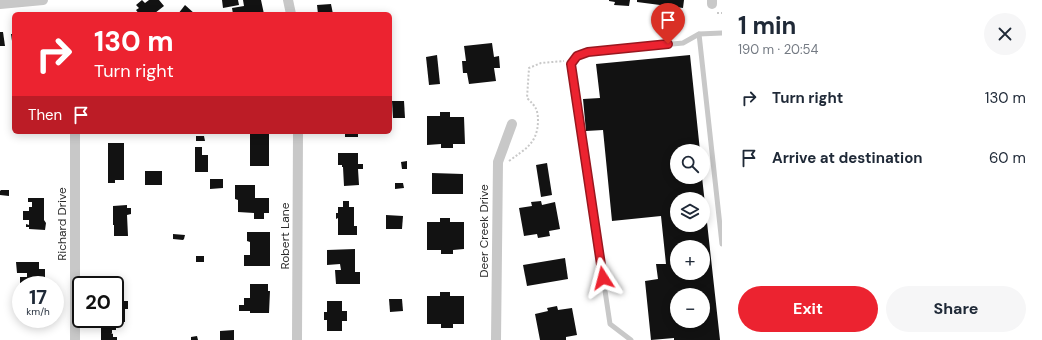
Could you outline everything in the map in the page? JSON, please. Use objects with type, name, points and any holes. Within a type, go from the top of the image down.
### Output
[{"type":"street","points":[[0,4],[43,0]]},
{"type":"street","points":[[288,0],[291,12]]},
{"type":"street","name":"Deer Creek Drive","points":[[496,340],[498,162],[512,124]]},
{"type":"street","name":"Richard Drive","points":[[75,134],[75,340]]},
{"type":"street","name":"Robert Lane","points":[[297,340],[298,134]]},
{"type":"lane","points":[[631,340],[610,324],[571,64],[577,56],[588,52],[683,43],[699,34],[722,32]]},
{"type":"lane","points":[[699,34],[720,211],[722,244]]},
{"type":"path","points":[[506,163],[534,140],[537,133],[538,112],[536,106],[527,98],[530,68],[541,63],[567,60],[571,64]]},
{"type":"building","points":[[142,0],[145,3],[149,0],[159,0],[164,6],[156,12],[138,12],[136,10],[139,8],[136,5]]},
{"type":"building","points":[[222,0],[238,0],[239,5],[223,8]]},
{"type":"building","points":[[243,0],[261,0],[264,12],[233,12],[232,8],[244,6]]},
{"type":"building","points":[[609,0],[630,0],[629,6],[614,5],[615,2]]},
{"type":"building","points":[[637,0],[684,0],[683,8],[637,2]]},
{"type":"building","points":[[331,4],[333,12],[318,12],[317,5]]},
{"type":"building","points":[[185,5],[193,12],[180,12]]},
{"type":"building","points":[[0,32],[3,32],[5,46],[0,46]]},
{"type":"building","points":[[492,43],[494,57],[499,56],[500,68],[494,68],[496,81],[469,84],[467,73],[463,73],[462,61],[466,61],[464,46]]},
{"type":"building","points":[[437,55],[440,84],[429,85],[426,57]]},
{"type":"building","points":[[690,55],[699,144],[670,144],[670,184],[703,184],[704,192],[670,192],[670,232],[708,232],[709,240],[670,240],[670,280],[710,280],[710,249],[720,340],[674,340],[674,338],[651,340],[645,281],[658,279],[656,264],[666,264],[661,216],[612,221],[603,130],[586,131],[583,99],[600,98],[596,64]]},
{"type":"building","points":[[392,101],[404,101],[405,118],[393,118]]},
{"type":"building","points":[[440,112],[450,112],[450,117],[464,117],[465,144],[453,144],[453,148],[441,148],[441,144],[427,145],[427,116],[440,116]]},
{"type":"building","points":[[250,134],[269,134],[269,166],[250,166]]},
{"type":"building","points":[[345,134],[358,134],[358,137],[345,137]]},
{"type":"building","points":[[196,136],[204,136],[205,141],[196,141]]},
{"type":"building","points":[[108,143],[124,143],[124,180],[115,180],[115,183],[108,183]]},
{"type":"building","points":[[195,147],[202,147],[202,155],[208,155],[208,172],[195,172]]},
{"type":"building","points":[[338,153],[358,153],[358,164],[363,164],[363,169],[358,169],[359,185],[344,186],[343,167],[342,165],[338,165]]},
{"type":"building","points":[[407,161],[407,169],[402,169],[401,162]]},
{"type":"building","points":[[547,163],[552,195],[541,197],[536,165]]},
{"type":"building","points":[[145,171],[162,171],[162,185],[145,185]]},
{"type":"building","points":[[432,173],[463,174],[463,194],[432,194]]},
{"type":"building","points":[[210,179],[223,179],[223,188],[210,189]]},
{"type":"building","points":[[395,183],[403,183],[404,188],[395,189]]},
{"type":"building","points":[[235,185],[255,185],[255,198],[269,198],[269,213],[264,213],[264,219],[254,219],[254,213],[238,212],[238,200],[235,199]]},
{"type":"building","points":[[1,190],[9,190],[9,196],[0,195]]},
{"type":"building","points":[[28,198],[44,198],[44,220],[46,223],[45,230],[29,229],[29,227],[26,227],[26,224],[29,225],[29,220],[23,220],[23,211],[29,211],[29,207],[32,207],[32,202],[28,202]]},
{"type":"building","points":[[343,201],[349,201],[349,207],[354,207],[354,226],[357,226],[357,235],[338,235],[338,218],[336,219],[336,213],[338,213],[338,207],[343,207]]},
{"type":"building","points":[[541,201],[542,205],[555,202],[560,229],[549,231],[550,236],[538,238],[537,234],[524,236],[519,208],[532,206],[531,202]]},
{"type":"building","points":[[127,205],[127,208],[131,208],[131,214],[127,215],[128,236],[114,236],[113,206]]},
{"type":"building","points":[[386,215],[403,216],[402,229],[386,229]]},
{"type":"building","points":[[440,218],[450,218],[450,222],[464,222],[464,249],[453,250],[453,254],[441,254],[441,250],[427,250],[427,222],[440,222]]},
{"type":"building","points":[[247,232],[270,232],[270,266],[244,266],[244,255],[250,255],[250,242],[247,241]]},
{"type":"building","points":[[173,234],[185,235],[184,239],[173,239]]},
{"type":"building","points":[[355,249],[355,272],[360,272],[360,284],[336,284],[335,270],[341,270],[340,264],[327,265],[327,250]]},
{"type":"building","points":[[196,256],[204,256],[204,262],[196,262]]},
{"type":"building","points":[[565,258],[568,279],[527,286],[523,265]]},
{"type":"building","points":[[16,262],[39,262],[39,269],[45,269],[45,276],[27,276],[27,273],[17,273]]},
{"type":"building","points":[[250,284],[268,284],[268,291],[270,291],[269,313],[250,313],[250,311],[239,311],[239,305],[244,305],[244,298],[250,298]]},
{"type":"building","points":[[440,292],[450,292],[450,296],[464,296],[464,324],[453,324],[453,328],[441,328],[441,324],[427,324],[427,296],[440,296]]},
{"type":"building","points":[[389,299],[402,299],[403,311],[390,312]]},
{"type":"building","points":[[124,301],[128,301],[128,309],[125,309],[125,322]]},
{"type":"building","points":[[327,301],[342,301],[342,311],[347,311],[347,321],[342,321],[342,331],[327,331],[327,320],[324,320],[324,312],[327,312]]},
{"type":"building","points":[[557,306],[558,310],[572,308],[577,335],[566,337],[566,340],[540,340],[535,314],[548,311],[547,308]]},
{"type":"building","points":[[101,328],[116,328],[116,330],[112,330],[111,333],[113,334],[113,337],[117,337],[117,340],[101,340]]},
{"type":"building","points":[[234,330],[234,340],[220,340],[220,331]]},
{"type":"building","points":[[197,336],[198,340],[191,340],[191,337]]},
{"type":"route","points":[[603,278],[571,64],[577,56],[588,52],[668,44]]}]
